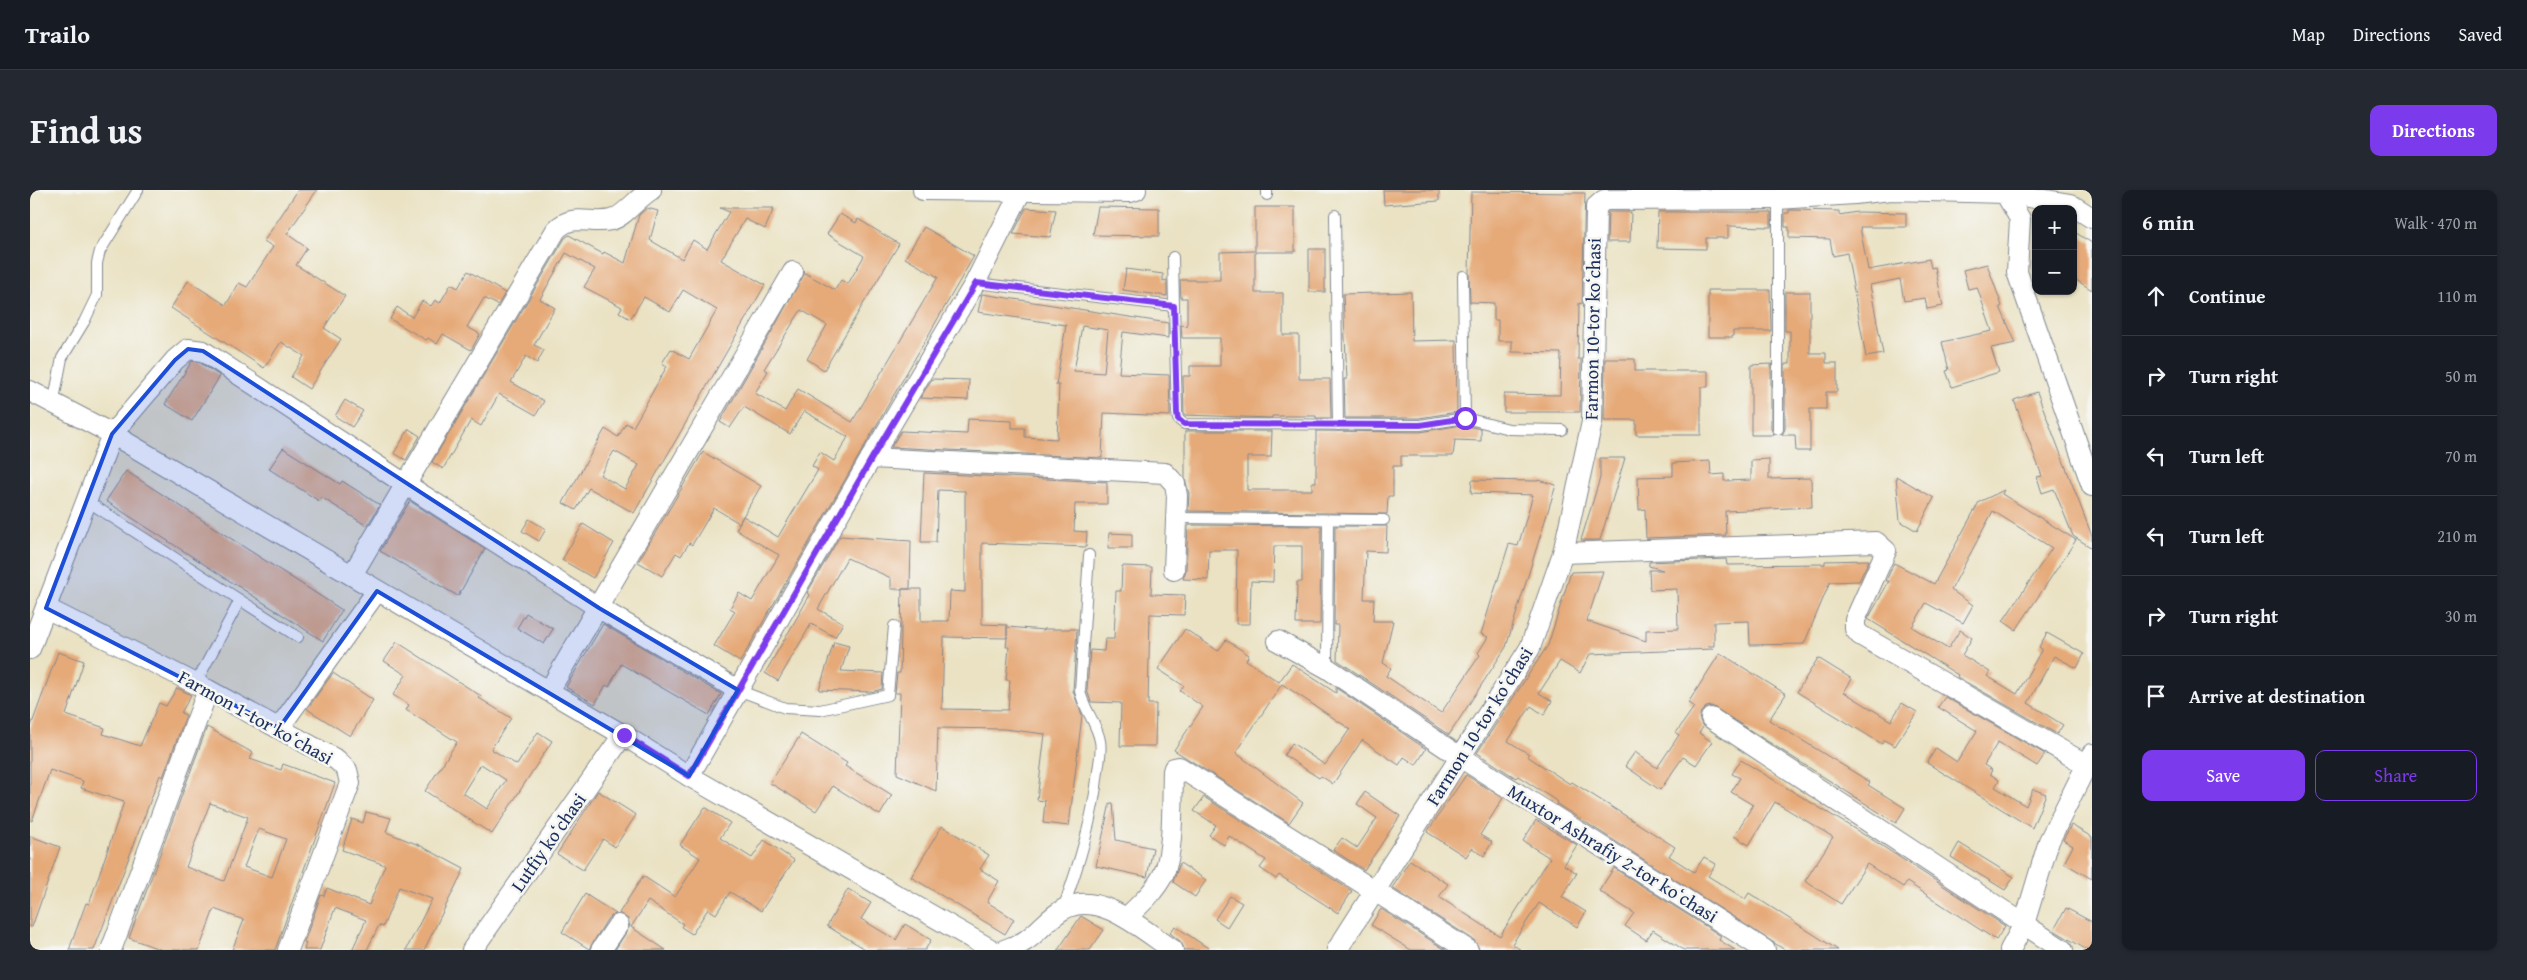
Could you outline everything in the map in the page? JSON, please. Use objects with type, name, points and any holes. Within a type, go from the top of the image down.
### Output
[{"type":"street","points":[[352,575],[556,230],[560,225],[577,218],[613,220],[625,212],[639,197],[651,190]]},
{"type":"street","points":[[923,190],[1130,192],[1136,190]]},
{"type":"street","points":[[1778,199],[1892,190],[2006,193],[2070,204],[2092,218]]},
{"type":"street","points":[[689,776],[872,458],[976,283],[1008,191]]},
{"type":"street","points":[[2006,193],[2020,219],[2017,272],[2092,486]]},
{"type":"street","name":"Farmon 10-tor koʻchasi","points":[[1337,950],[1530,648],[1563,553],[1592,422],[1594,214],[1600,202],[1604,200],[1778,199]]},
{"type":"street","points":[[549,691],[793,272]]},
{"type":"street","points":[[30,648],[112,434],[175,360],[188,350],[204,351],[405,484],[599,608],[738,690]]},
{"type":"street","points":[[30,391],[52,405],[112,434],[624,735],[689,776],[992,950]]},
{"type":"street","points":[[872,458],[1165,473],[1174,484],[1177,518],[1174,570]]},
{"type":"street","points":[[1563,553],[1876,542],[1886,551],[1855,620],[1855,629],[1868,640],[2088,769],[2048,841],[2024,924],[2010,950]]},
{"type":"street","points":[[279,728],[378,590]]},
{"type":"street","name":"Farmon 1-tor koʻchasi","points":[[46,608],[279,728],[337,760],[347,770],[350,783],[288,950]]},
{"type":"street","name":"Muxtor Ashrafiy 2-tor koʻchasi","points":[[1278,641],[1327,668],[1460,757],[1765,950]]},
{"type":"street","points":[[111,950],[202,687]]},
{"type":"street","points":[[1711,718],[2063,950]]},
{"type":"street","name":"Lutfiy koʻchasi","points":[[472,950],[624,735]]},
{"type":"street","points":[[1126,918],[1142,903],[1164,873],[1168,852],[1173,771],[1177,767],[1468,950]]},
{"type":"street","points":[[1004,950],[1025,940],[1063,909],[1075,904],[1091,904],[1108,908],[1173,950]]},
{"type":"street","points":[[601,950],[618,924]]},
{"type":"lane","points":[[52,405],[62,358],[84,322],[97,295],[97,263],[100,251],[138,190]]},
{"type":"lane","points":[[1778,199],[1778,429]]},
{"type":"lane","points":[[1335,215],[1338,425]]},
{"type":"lane","points":[[1173,257],[1177,413],[1178,419],[1184,424],[1420,425],[1465,418],[1509,429],[1562,430]]},
{"type":"lane","points":[[1463,276],[1465,418]]},
{"type":"lane","points":[[976,283],[1174,306]]},
{"type":"lane","points":[[87,501],[298,638]]},
{"type":"lane","points":[[1177,518],[1384,520]]},
{"type":"lane","points":[[1327,668],[1328,520]]},
{"type":"lane","points":[[1063,909],[1082,856],[1096,794],[1101,743],[1098,731],[1083,705],[1080,692],[1089,555]]},
{"type":"lane","points":[[202,687],[240,600]]},
{"type":"lane","points":[[738,690],[785,708],[820,710],[888,695],[894,626]]},
{"type":"highlighted area","points":[[188,349],[203,351],[599,608],[738,690],[689,776],[377,591],[279,728],[46,608],[112,434],[175,360]]},
{"type":"building","points":[[298,190],[317,190],[287,234],[307,248],[296,265],[345,296],[324,328],[341,339],[309,389],[291,377],[304,356],[281,342],[264,368],[171,308],[188,281],[226,305],[239,283],[247,287],[273,247],[264,241]]},
{"type":"building","points":[[1383,190],[1439,190],[1439,201],[1384,205]]},
{"type":"building","points":[[1471,192],[1585,193],[1582,304],[1579,303],[1578,359],[1581,359],[1580,412],[1504,412],[1504,394],[1560,395],[1561,353],[1512,352],[1512,341],[1498,341],[1498,320],[1494,320],[1494,303],[1470,302]]},
{"type":"building","points":[[1098,207],[1159,208],[1159,236],[1093,235]]},
{"type":"building","points":[[1255,207],[1295,207],[1295,252],[1255,252],[1255,293],[1283,293],[1283,335],[1299,335],[1299,379],[1330,379],[1331,418],[1316,418],[1316,416],[1272,416],[1272,418],[1184,415],[1183,376],[1190,376],[1190,366],[1220,366],[1220,338],[1182,338],[1181,325],[1187,326],[1187,298],[1181,298],[1180,280],[1220,280],[1220,252],[1255,251]]},
{"type":"building","points":[[647,208],[658,211],[650,240],[682,259],[693,240],[707,249],[729,212],[720,208],[774,208],[765,229],[745,219],[721,260],[765,285],[634,513],[589,488],[576,510],[563,503],[605,429],[618,437],[626,423],[633,427],[667,366],[662,363],[671,349],[689,359],[717,310],[683,290],[670,312],[644,297],[630,319],[619,312],[622,307],[584,287],[595,269],[566,253],[540,299],[555,308],[534,345],[544,350],[537,363],[526,356],[511,382],[544,401],[536,415],[499,394],[481,426],[471,420],[443,469],[432,462],[565,238],[569,235],[603,254],[604,252],[625,263],[639,215]],"holes":[[[614,451],[639,465],[625,489],[600,475]]]},
{"type":"building","points":[[1026,208],[1056,210],[1050,237],[1013,234]]},
{"type":"building","points":[[1789,210],[1839,211],[1839,215],[1857,212],[1906,213],[1906,227],[1860,227],[1868,270],[1929,259],[1931,268],[1935,267],[1943,306],[1927,309],[1925,298],[1904,301],[1900,279],[1870,285],[1883,354],[1866,357],[1847,253],[1833,256],[1830,239],[1789,238],[1789,227],[1785,227],[1785,213],[1789,213]]},
{"type":"building","points":[[1608,212],[1631,212],[1630,242],[1607,242]]},
{"type":"building","points":[[1658,212],[1771,212],[1771,227],[1728,226],[1728,238],[1706,238],[1706,249],[1657,248]]},
{"type":"building","points":[[840,214],[856,223],[858,219],[899,244],[824,370],[807,359],[827,325],[801,310],[764,369],[768,371],[755,393],[785,411],[798,389],[852,422],[938,277],[905,258],[924,227],[974,256],[740,662],[714,646],[735,611],[730,608],[739,593],[752,601],[779,555],[736,530],[743,516],[778,537],[818,470],[812,466],[820,452],[834,461],[848,437],[804,411],[790,434],[744,407],[730,428],[720,422],[805,273],[835,290],[841,280],[848,284],[864,256],[827,234]]},
{"type":"building","points":[[2077,234],[2092,243],[2092,290],[2077,281]]},
{"type":"building","points":[[1309,249],[1325,249],[1325,292],[1309,292]]},
{"type":"building","points":[[1987,264],[2002,306],[2000,307],[2016,343],[1991,348],[1999,372],[1952,387],[1946,371],[1949,370],[1942,342],[1992,331],[1977,287],[1968,289],[1963,270]]},
{"type":"building","points":[[1126,269],[1163,274],[1163,281],[1167,280],[1167,296],[1123,290]]},
{"type":"building","points":[[468,271],[505,293],[498,305],[484,298],[467,327],[480,334],[471,350],[443,334],[437,344],[428,338],[426,340],[390,319],[397,307],[412,317],[422,301],[431,306],[435,300],[440,303],[451,284],[458,288]]},
{"type":"building","points":[[1708,290],[1770,290],[1771,331],[1733,331],[1733,337],[1708,337]]},
{"type":"building","points":[[1411,292],[1412,341],[1456,340],[1457,412],[1419,418],[1345,418],[1344,379],[1347,379],[1343,294]]},
{"type":"building","points":[[1785,292],[1810,292],[1810,353],[1826,353],[1826,363],[1837,363],[1837,392],[1826,392],[1826,409],[1810,409],[1810,451],[1796,451],[1795,435],[1782,435],[1785,429],[1785,364],[1790,364],[1790,331],[1785,331]]},
{"type":"building","points":[[982,294],[1168,323],[1168,338],[1123,332],[1119,373],[1169,375],[1170,416],[1104,413],[1102,458],[891,447],[901,431],[967,434],[968,419],[1012,421],[1012,428],[1025,428],[1025,437],[1057,439],[1059,385],[1056,385],[1066,325],[978,312]],"holes":[[[1082,326],[1108,330],[1104,373],[1074,371]]]},
{"type":"building","points":[[1605,359],[1635,359],[1635,371],[1708,371],[1708,387],[1701,387],[1701,435],[1636,435],[1636,420],[1604,420]]},
{"type":"building","points":[[192,361],[199,362],[220,376],[192,421],[165,404]]},
{"type":"building","points":[[1771,364],[1771,429],[1774,435],[1751,435],[1751,365]]},
{"type":"building","points":[[932,379],[969,380],[968,400],[920,398]]},
{"type":"building","points":[[2037,392],[2092,536],[2092,548],[2073,536],[2054,489],[2042,493],[2037,477],[2042,476],[2014,400]]},
{"type":"building","points":[[345,400],[363,411],[352,427],[335,416]]},
{"type":"building","points":[[1462,425],[1481,429],[1481,441],[1455,440],[1453,456],[1401,456],[1401,466],[1393,466],[1393,496],[1388,496],[1387,514],[1188,511],[1189,494],[1185,479],[1185,431],[1272,431],[1271,457],[1247,457],[1247,490],[1312,490],[1312,482],[1316,482],[1316,431],[1420,432]]},
{"type":"building","points":[[409,429],[420,436],[406,460],[394,453]]},
{"type":"building","points":[[283,448],[340,484],[342,481],[380,505],[367,526],[321,497],[319,501],[269,469]]},
{"type":"building","points":[[703,452],[761,486],[739,523],[714,508],[692,545],[689,543],[681,556],[676,553],[662,576],[638,562]]},
{"type":"building","points":[[1600,458],[1625,458],[1600,540],[1581,540],[1600,478]]},
{"type":"building","points":[[1769,459],[1769,479],[1811,478],[1812,507],[1725,511],[1726,535],[1646,538],[1645,509],[1639,510],[1638,477],[1673,476],[1673,463],[1710,461],[1711,475],[1724,474],[1724,481],[1751,480],[1751,460]]},
{"type":"building","points":[[126,471],[342,610],[323,641],[106,501]]},
{"type":"building","points":[[924,473],[1107,482],[1107,504],[1075,504],[1074,531],[1087,532],[1086,547],[982,543],[982,624],[1044,630],[1077,629],[1073,691],[1082,715],[1069,826],[1043,823],[1045,801],[1037,800],[1045,734],[1004,729],[938,728],[936,791],[897,774],[900,693],[895,693],[897,673],[900,673],[902,589],[921,589],[921,621],[949,621],[950,591],[965,592],[965,491],[938,490],[936,542],[921,542]],"holes":[[[944,637],[1007,638],[1006,647],[1009,647],[1006,680],[1010,680],[1008,710],[942,709]]]},
{"type":"building","points":[[1896,476],[1934,498],[1917,531],[1900,521]]},
{"type":"building","points":[[1472,480],[1538,480],[1556,485],[1506,647],[1449,735],[1337,660],[1338,625],[1334,625],[1335,526],[1387,526],[1386,552],[1366,551],[1364,599],[1374,599],[1373,621],[1393,621],[1383,663],[1391,668],[1386,676],[1441,713],[1480,655],[1478,653],[1488,637],[1481,634],[1509,544],[1518,546],[1533,495],[1471,493]]},
{"type":"building","points":[[2004,490],[2002,494],[2076,540],[2016,630],[2003,621],[2052,548],[1993,511],[1951,590],[1973,605],[1963,623],[1926,603],[1912,627],[1948,649],[1960,630],[1972,638],[1962,655],[1990,672],[1987,676],[2017,694],[2042,649],[2039,647],[2047,633],[2084,654],[2077,668],[2054,656],[2028,703],[2063,725],[2057,734],[1957,677],[1958,675],[1868,619],[1889,581],[1886,581],[1894,563],[1934,584],[1979,502]]},
{"type":"building","points":[[410,501],[485,549],[458,596],[380,551]]},
{"type":"building","points":[[529,519],[546,529],[539,541],[522,531]]},
{"type":"building","points":[[583,524],[614,543],[593,578],[562,560]]},
{"type":"building","points":[[1188,525],[1321,526],[1320,624],[1296,624],[1297,582],[1302,582],[1302,546],[1274,546],[1273,582],[1251,581],[1250,624],[1236,624],[1237,550],[1209,550],[1208,580],[1183,579],[1186,570]]},
{"type":"building","points":[[1109,533],[1132,534],[1132,548],[1108,548]]},
{"type":"building","points":[[840,536],[911,541],[910,589],[891,589],[891,578],[847,558],[818,609],[843,623],[835,637],[811,624],[778,681],[765,673],[810,595],[807,593]]},
{"type":"building","points":[[1726,559],[1727,565],[1825,564],[1825,561],[1869,560],[1859,581],[1830,582],[1804,644],[1750,645],[1749,621],[1714,622],[1714,646],[1708,646],[1713,649],[1590,654],[1580,673],[1560,661],[1539,693],[1552,701],[1544,715],[1531,706],[1508,741],[1570,784],[1572,782],[1675,847],[1669,856],[1694,872],[1704,857],[1716,864],[1708,876],[1745,899],[1749,893],[1838,950],[1785,950],[1557,804],[1558,802],[1518,776],[1516,778],[1477,753],[1548,645],[1571,572],[1603,571],[1587,621],[1646,641],[1646,630],[1678,629],[1677,589],[1650,590],[1649,570],[1663,570],[1649,566],[1649,562]]},
{"type":"building","points":[[1122,566],[1152,567],[1151,594],[1185,595],[1184,615],[1150,614],[1148,704],[1156,704],[1155,746],[1120,746],[1121,703],[1091,702],[1087,690],[1090,650],[1104,651],[1105,639],[1114,639],[1116,591],[1121,591]]},
{"type":"building","points":[[526,613],[553,629],[544,644],[517,628]]},
{"type":"building","points":[[603,624],[721,694],[709,715],[621,664],[609,687],[606,685],[595,704],[566,687]]},
{"type":"building","points":[[1185,629],[1218,651],[1226,640],[1249,655],[1246,660],[1279,682],[1292,664],[1336,693],[1336,688],[1426,749],[1416,765],[1404,757],[1399,765],[1362,740],[1333,784],[1321,776],[1319,778],[1284,755],[1292,743],[1325,765],[1350,729],[1282,684],[1236,753],[1303,803],[1289,823],[1174,750],[1203,707],[1180,691],[1184,686],[1158,669]]},
{"type":"building","points":[[397,642],[481,696],[479,698],[511,718],[491,749],[517,765],[538,732],[552,741],[492,834],[425,791],[457,742],[406,710],[409,705],[393,695],[406,675],[384,661]],"holes":[[[481,764],[506,780],[487,809],[463,793]]]},
{"type":"building","points":[[834,642],[849,646],[841,671],[883,673],[882,689],[871,692],[819,690]]},
{"type":"building","points":[[58,652],[84,661],[66,715],[105,728],[103,734],[140,746],[159,703],[166,706],[177,688],[191,695],[181,713],[186,715],[163,777],[160,775],[94,950],[69,950],[86,903],[89,904],[124,802],[81,788],[83,781],[50,770],[32,821],[30,820],[30,729]]},
{"type":"building","points":[[1720,653],[1786,694],[1769,720],[1870,782],[1868,785],[1905,808],[1896,823],[1712,706],[1706,707],[1701,712],[1699,718],[1703,727],[1699,733],[1712,742],[1696,765],[1683,757],[1660,790],[1625,766],[1635,752],[1657,768],[1679,735],[1676,733],[1694,707],[1688,703]]},
{"type":"building","points":[[1818,658],[1852,679],[1844,692],[1891,721],[1902,703],[1917,712],[1895,746],[1884,740],[1882,744],[1797,692]]},
{"type":"building","points":[[333,673],[373,700],[350,736],[307,709]]},
{"type":"building","points":[[1945,697],[2045,754],[2037,766],[1998,742],[1984,765],[1992,770],[1990,774],[1999,780],[1995,787],[2026,806],[2033,789],[2046,794],[2032,828],[1927,763],[1936,748],[1957,762],[1977,731],[1938,707]]},
{"type":"building","points":[[207,727],[253,753],[250,759],[281,770],[283,764],[335,783],[275,950],[232,950],[244,920],[214,909],[199,950],[162,950],[129,938]],"holes":[[[210,803],[248,817],[224,881],[186,867]],[[259,829],[286,839],[272,877],[244,867]]]},
{"type":"building","points":[[801,734],[847,763],[845,766],[892,795],[880,815],[833,786],[816,811],[770,783]]},
{"type":"building","points":[[1741,760],[1876,842],[2005,926],[1996,940],[1907,882],[1903,887],[1867,864],[1841,904],[1805,881],[1833,837],[1775,802],[1749,845],[1734,836],[1753,805],[1731,792],[1740,778],[1732,774]]},
{"type":"building","points":[[1466,775],[1503,798],[1480,835],[1492,842],[1484,856],[1472,848],[1466,857],[1427,832]]},
{"type":"building","points":[[598,791],[636,815],[615,847],[603,839],[583,870],[557,854]]},
{"type":"building","points":[[1365,792],[1400,816],[1364,870],[1333,850],[1342,838],[1357,848],[1377,818],[1357,804]]},
{"type":"building","points":[[1204,797],[1352,891],[1338,913],[1279,875],[1276,879],[1260,868],[1266,860],[1229,836],[1224,845],[1209,835],[1216,825],[1194,811]]},
{"type":"building","points":[[1110,803],[1113,803],[1116,840],[1153,848],[1147,877],[1096,866]]},
{"type":"building","points":[[705,807],[730,823],[720,838],[752,858],[764,840],[794,860],[761,911],[730,892],[716,914],[708,909],[692,934],[681,927],[683,924],[648,901],[631,927],[666,950],[615,950],[630,926],[628,919],[619,913],[643,876],[675,897],[700,858],[680,845]]},
{"type":"building","points":[[366,812],[391,818],[386,832],[419,845],[464,869],[424,950],[406,950],[432,899],[399,887],[383,927],[379,925],[367,950],[352,950],[366,920],[335,908],[320,950],[304,950],[306,943],[304,942],[321,895],[324,896],[327,888],[369,905],[385,865],[342,850],[352,819],[363,823]]},
{"type":"building","points":[[1536,820],[1577,845],[1564,865],[1577,873],[1562,897],[1586,912],[1577,927],[1539,903],[1512,944],[1521,950],[1480,950],[1474,940],[1392,888],[1410,860],[1448,884],[1439,897],[1500,936],[1550,858],[1523,841]]},
{"type":"building","points":[[2071,825],[2092,837],[2092,879],[2064,863],[2073,846],[2063,840]]},
{"type":"building","points":[[942,826],[989,855],[980,869],[999,881],[987,902],[1014,919],[1005,934],[911,877]]},
{"type":"building","points":[[30,836],[60,847],[32,927],[30,927]]},
{"type":"building","points":[[1959,843],[2014,877],[2005,890],[1951,857]]},
{"type":"building","points":[[1180,863],[1206,880],[1195,897],[1173,882]]},
{"type":"building","points":[[1614,868],[1721,936],[1719,940],[1735,950],[1684,950],[1653,930],[1646,940],[1625,926],[1634,913],[1599,891]]},
{"type":"building","points":[[848,889],[871,903],[861,919],[896,940],[905,924],[931,940],[925,950],[867,950],[827,926]]},
{"type":"building","points":[[585,894],[616,914],[608,918],[589,949],[562,932]]},
{"type":"building","points":[[1230,896],[1242,903],[1227,927],[1215,919]]},
{"type":"building","points":[[2066,908],[2092,922],[2092,950],[2087,950],[2054,930]]},
{"type":"building","points":[[1381,909],[1446,950],[1411,950],[1371,925]]},
{"type":"building","points":[[1081,916],[1104,930],[1090,950],[1058,950]]},
{"type":"building","points":[[1175,926],[1211,950],[1185,950],[1180,941],[1170,933]]},
{"type":"route","points":[[624,735],[689,776],[872,458],[976,283],[1174,306],[1177,413],[1178,419],[1187,425],[1420,425],[1465,418]]}]
